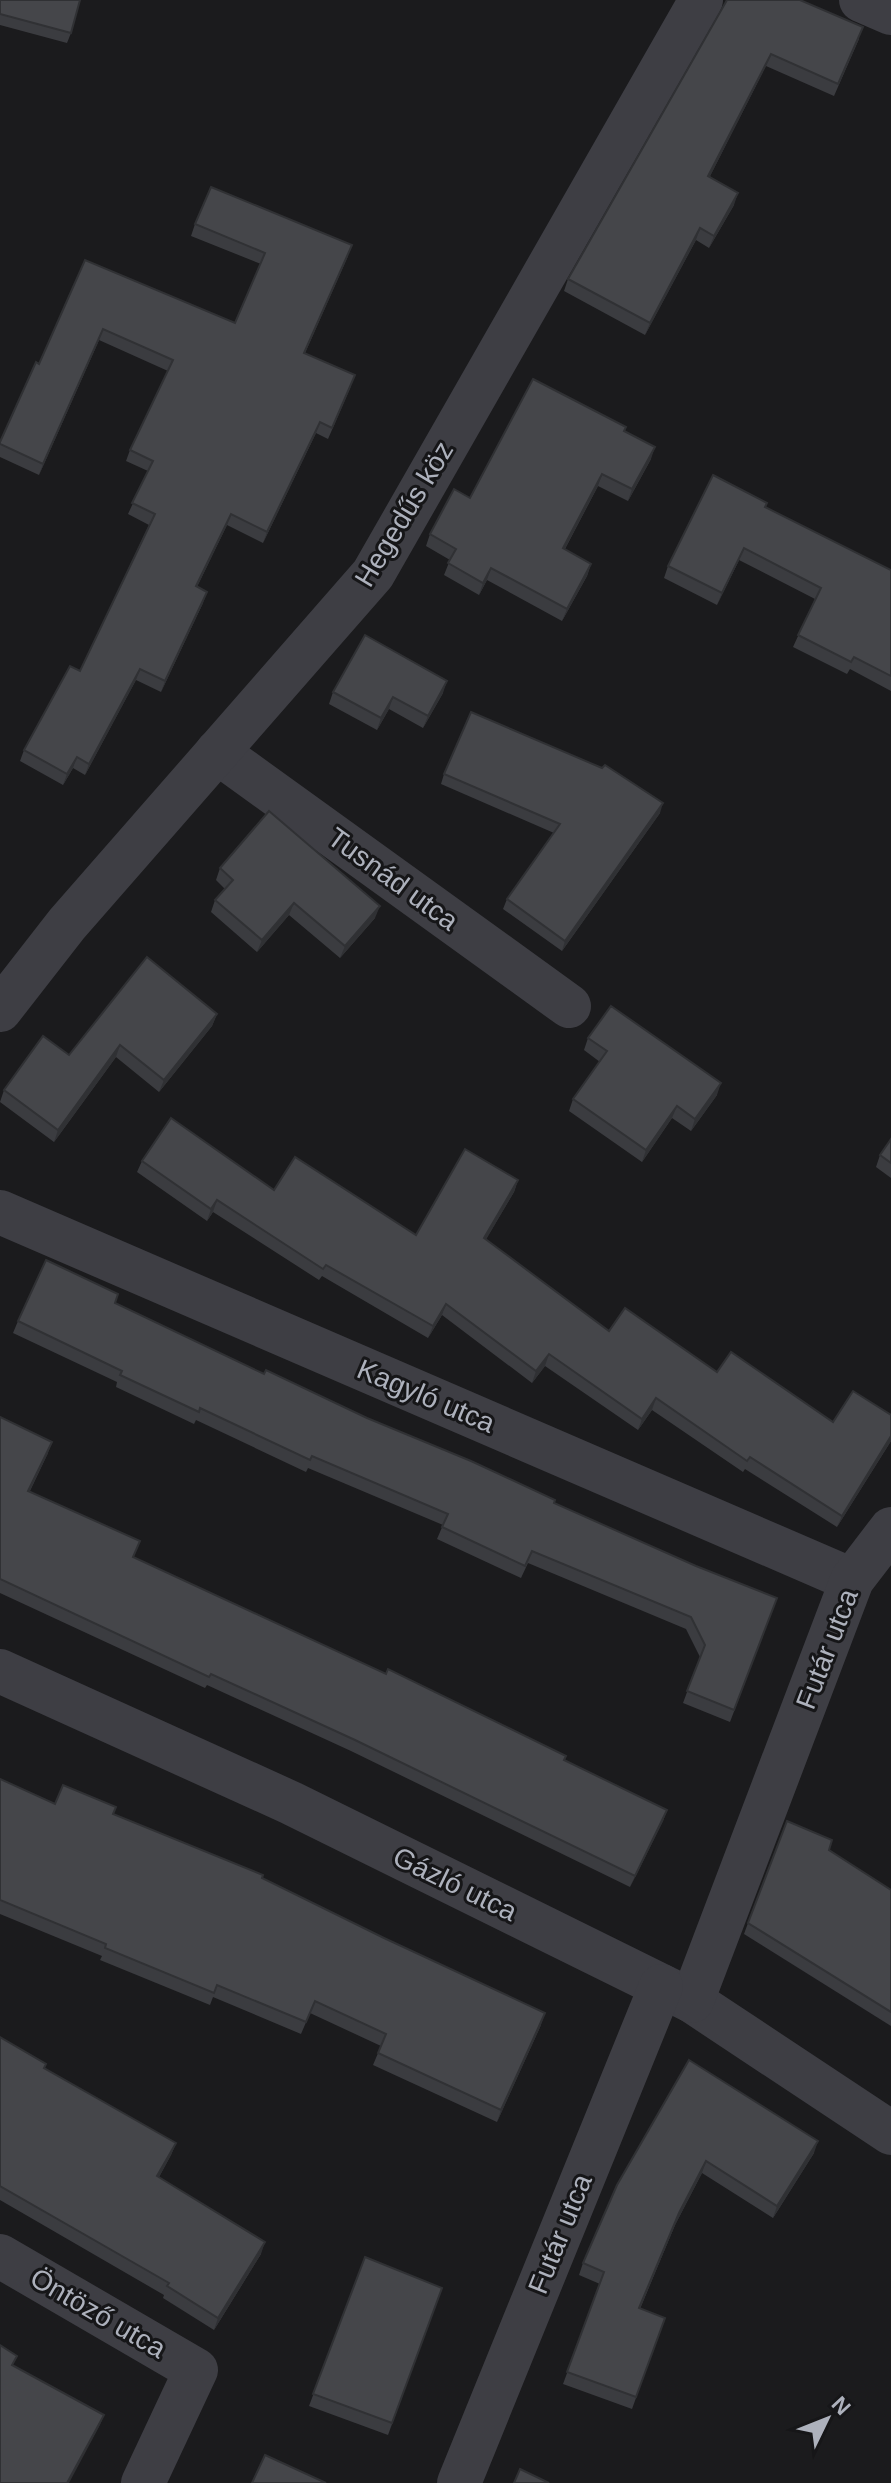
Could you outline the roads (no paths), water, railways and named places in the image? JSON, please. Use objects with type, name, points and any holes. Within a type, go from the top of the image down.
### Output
[{"type":"street","name":"Hegedűs köz","points":[[0,1010],[67,924],[373,574],[701,0]]},
{"type":"street","points":[[861,0],[891,13]]},
{"type":"street","name":"Tusnád utca","points":[[217,752],[569,1006]]},
{"type":"street","name":"Kagyló utca","points":[[0,1212],[852,1580]]},
{"type":"street","name":"Futár utca","points":[[459,2483],[677,1993],[852,1580],[891,1529]]},
{"type":"street","name":"Gázló utca","points":[[0,1671],[291,1803],[677,1993],[891,2133]]},
{"type":"street","name":"Öntöző utca","points":[[0,2256],[196,2370],[143,2483]]}]
